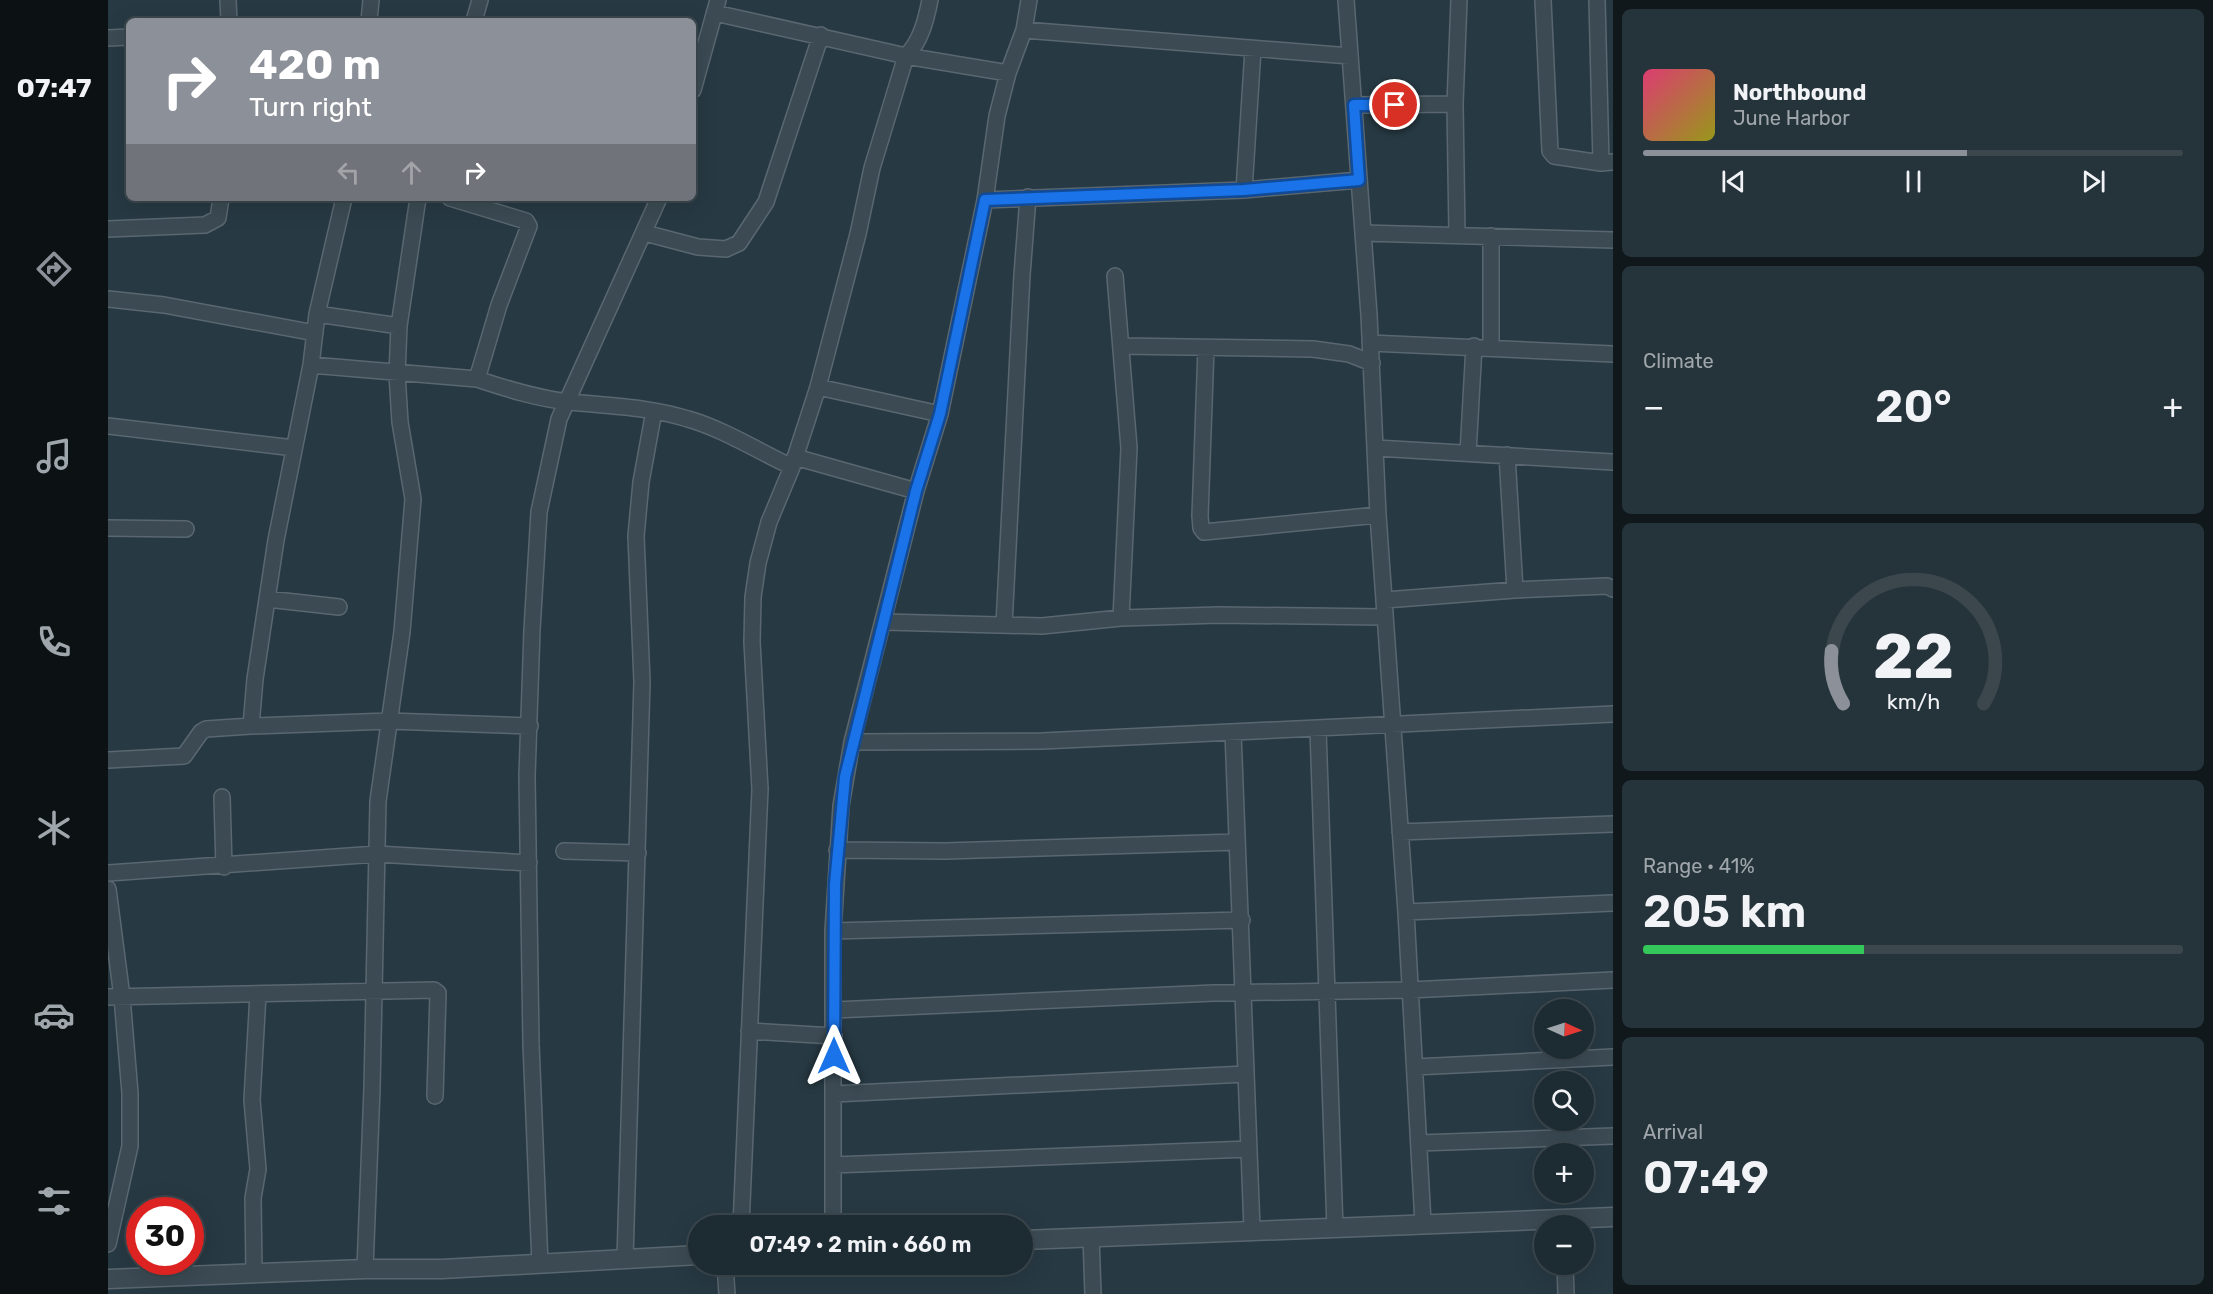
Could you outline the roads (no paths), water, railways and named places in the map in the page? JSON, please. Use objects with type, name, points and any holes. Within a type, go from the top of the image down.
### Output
[{"type":"street","points":[[228,0],[229,18]]},
{"type":"street","points":[[369,18],[371,0]]},
{"type":"street","points":[[475,18],[480,0]]},
{"type":"street","points":[[741,1215],[760,768],[752,642],[753,597],[758,563],[769,522],[794,462],[818,387],[858,234],[872,168],[906,56],[915,47],[920,36],[930,0]]},
{"type":"street","points":[[832,1215],[833,931],[841,806],[852,742],[885,622],[916,491],[940,414],[985,200],[997,116],[1008,73],[1024,30],[1029,0]]},
{"type":"street","points":[[1346,0],[1370,343],[1377,515],[1406,912],[1423,1223]]},
{"type":"street","points":[[1457,234],[1455,104],[1459,0]]},
{"type":"street","points":[[1543,0],[1550,150],[1554,156],[1607,162],[1597,0]]},
{"type":"street","points":[[696,79],[716,6],[906,56],[1008,73]]},
{"type":"street","points":[[1024,30],[1350,56]]},
{"type":"street","points":[[645,233],[698,247],[726,249],[739,243],[766,202],[821,35]]},
{"type":"street","points":[[108,38],[126,37]]},
{"type":"street","points":[[1244,190],[1254,49]]},
{"type":"street","points":[[1354,105],[1455,104]]},
{"type":"street","points":[[985,200],[1244,190],[1359,180]]},
{"type":"street","points":[[1004,625],[1028,197]]},
{"type":"street","points":[[108,229],[205,225],[218,218],[221,201]]},
{"type":"street","points":[[251,726],[267,599],[311,365],[317,314],[343,201]]},
{"type":"street","points":[[365,1269],[375,989],[379,780],[402,632],[413,498],[400,422],[397,374],[399,326],[418,201]]},
{"type":"street","points":[[472,201],[493,204],[526,221],[530,226],[500,305],[477,379]]},
{"type":"street","points":[[540,1264],[531,1044],[529,863],[532,630],[539,512],[559,419],[569,402],[658,201]]},
{"type":"street","points":[[1363,233],[1613,240]]},
{"type":"street","points":[[1491,236],[1491,346]]},
{"type":"street","points":[[1115,276],[1129,448],[1121,618]]},
{"type":"street","points":[[108,299],[164,305],[315,333]]},
{"type":"street","points":[[317,314],[399,326]]},
{"type":"street","points":[[1370,343],[1491,346],[1613,354]]},
{"type":"street","points":[[1120,346],[1331,351],[1371,363]]},
{"type":"street","points":[[1468,453],[1474,346]]},
{"type":"street","points":[[1206,348],[1200,516],[1201,528],[1204,532],[1377,515]]},
{"type":"street","points":[[311,365],[477,379],[569,402],[606,403],[654,411],[690,419],[794,462],[916,491]]},
{"type":"street","points":[[818,387],[940,414]]},
{"type":"street","points":[[625,1259],[642,682],[636,536],[641,482],[654,411]]},
{"type":"street","points":[[108,426],[294,448]]},
{"type":"street","points":[[1376,448],[1613,462]]},
{"type":"street","points":[[1507,455],[1515,590]]},
{"type":"street","points":[[108,528],[186,528]]},
{"type":"street","points":[[1385,600],[1515,590],[1607,586],[1613,589]]},
{"type":"street","points":[[267,599],[339,607]]},
{"type":"street","points":[[885,622],[1042,626],[1121,618],[1219,615],[1384,617]]},
{"type":"street","points":[[852,742],[1042,741],[1613,714]]},
{"type":"street","points":[[108,760],[184,756],[201,732],[206,729],[389,721],[530,726]]},
{"type":"street","points":[[1318,729],[1329,991],[1335,1228]]},
{"type":"street","points":[[1233,732],[1252,1230]]},
{"type":"street","points":[[222,797],[224,867]]},
{"type":"street","points":[[1400,832],[1613,824]]},
{"type":"street","points":[[837,850],[946,851],[1237,842]]},
{"type":"street","points":[[564,851],[638,853]]},
{"type":"street","points":[[108,873],[224,867],[377,854],[529,863]]},
{"type":"street","points":[[108,889],[115,997],[130,1093],[130,1146],[108,1244]]},
{"type":"street","points":[[1406,912],[1613,903]]},
{"type":"street","points":[[833,931],[1242,921]]},
{"type":"street","points":[[834,1010],[1243,993],[1410,990],[1613,980]]},
{"type":"street","points":[[115,997],[375,989],[437,991],[435,1096]]},
{"type":"street","points":[[254,1272],[253,1198],[258,1169],[252,1100],[258,994]]},
{"type":"street","points":[[748,1031],[834,1036]]},
{"type":"street","points":[[1415,1067],[1613,1058]]},
{"type":"street","points":[[834,1095],[1246,1074]]},
{"type":"street","points":[[1419,1143],[1613,1137]]},
{"type":"street","points":[[833,1165],[1249,1149]]},
{"type":"street","points":[[1594,1219],[1613,1217]]},
{"type":"street","points":[[1033,1240],[1423,1223],[1534,1222]]},
{"type":"street","points":[[1091,1237],[1093,1294]]},
{"type":"street","points":[[108,1279],[254,1272],[442,1269],[688,1256]]},
{"type":"street","points":[[726,1275],[727,1294]]},
{"type":"street","points":[[1565,1275],[1566,1294]]}]
